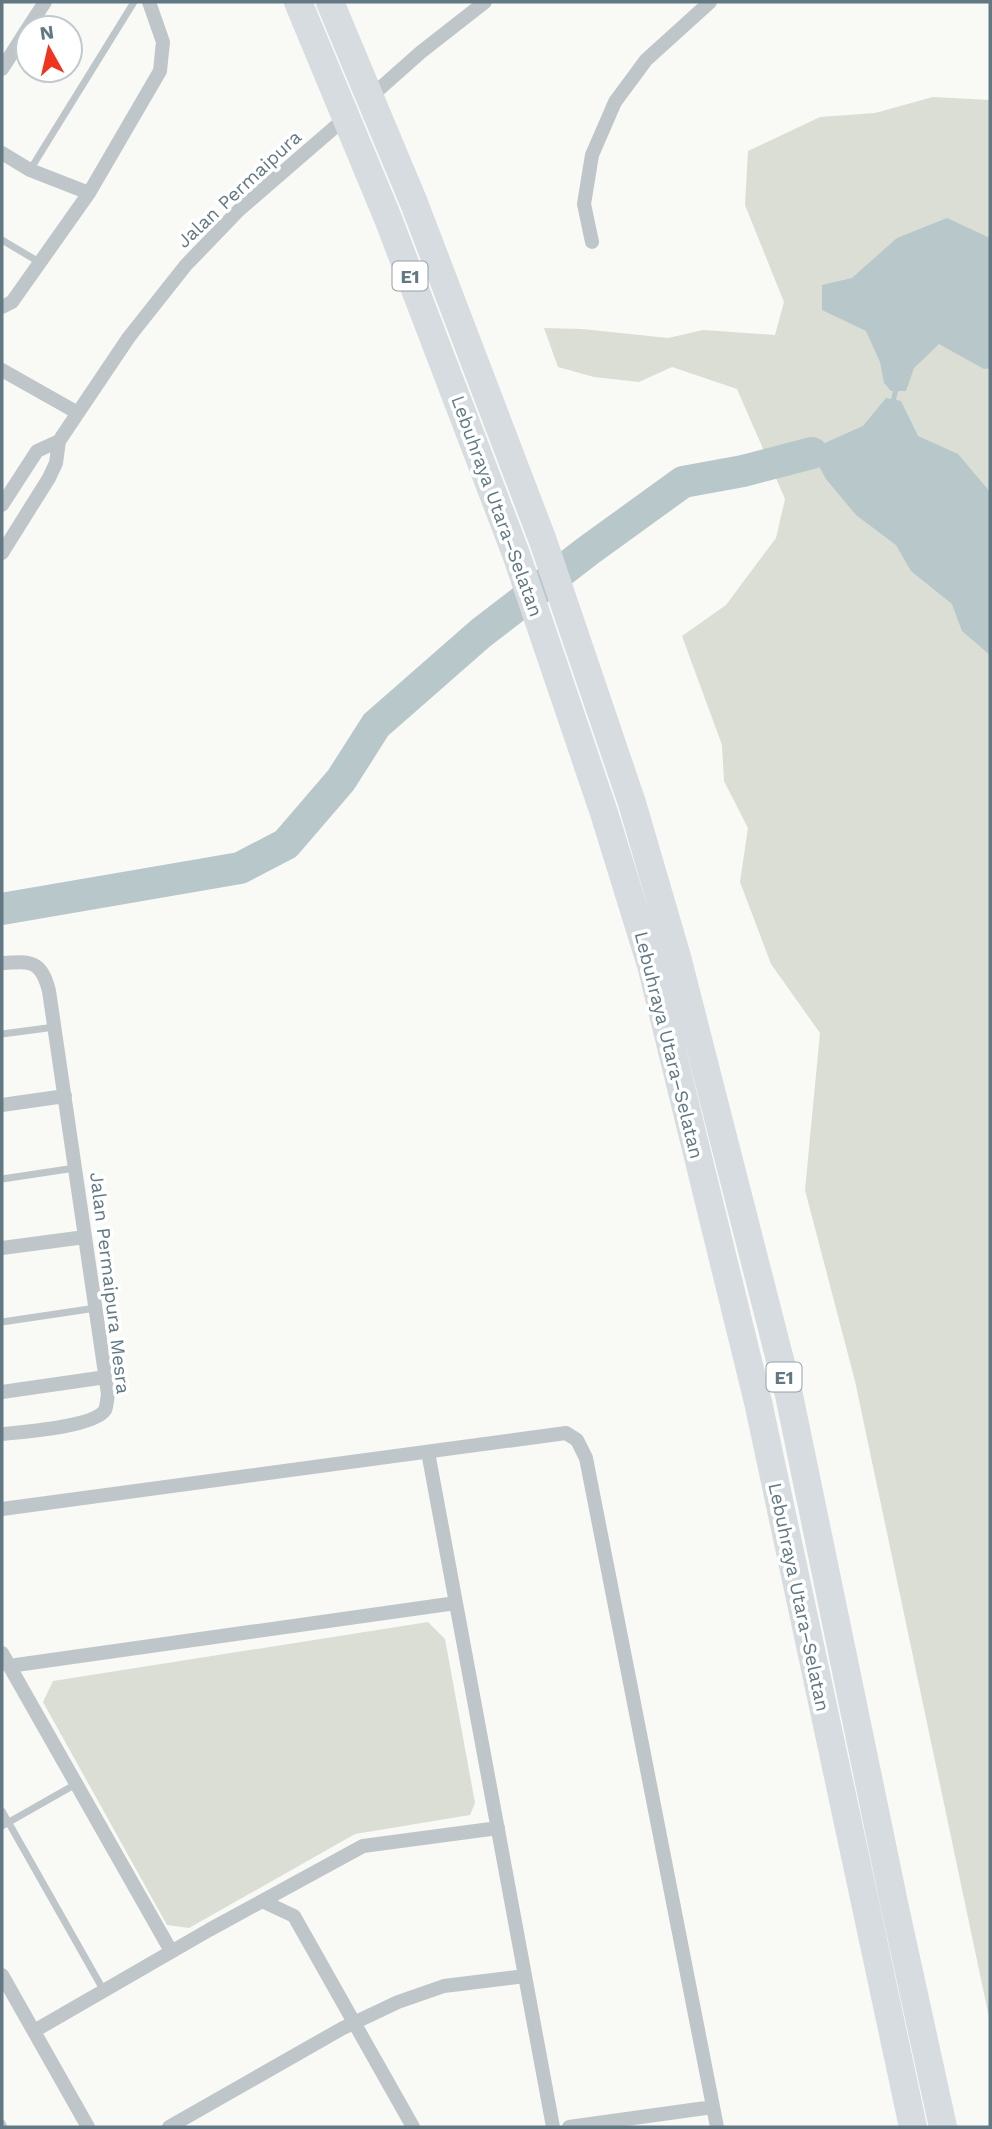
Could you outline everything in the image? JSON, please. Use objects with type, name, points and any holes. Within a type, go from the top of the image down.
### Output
[{"type":"highway","name":"Lebuhraya Utara–Selatan","points":[[298,2],[387,216],[516,554],[550,649],[651,965],[758,1402],[913,2127]]},
{"type":"highway","name":"Lebuhraya Utara–Selatan","points":[[330,2],[414,203],[543,541],[632,803],[677,957],[789,1395],[943,2127]]},
{"type":"street","points":[[2,307],[12,302],[89,193],[160,71],[163,41],[149,2]]},
{"type":"street","name":"Jalan Permaipura","points":[[2,554],[57,463],[59,441],[129,337],[186,265],[239,210],[421,52],[485,2]]},
{"type":"street","points":[[592,242],[584,204],[586,191],[592,155],[615,102],[646,60],[710,2]]},
{"type":"street","points":[[2,69],[14,50]]},
{"type":"street","points":[[2,153],[30,170],[89,193]]},
{"type":"street","points":[[2,370],[78,413]]},
{"type":"street","name":"Jalan Permaipura","points":[[2,505],[37,451],[59,441]]},
{"type":"street","name":"Jalan Permaipura Mesra","points":[[2,962],[34,963],[41,969],[49,991],[108,1394],[106,1409],[97,1417],[69,1426],[2,1434]]},
{"type":"street","points":[[2,1105],[65,1096]]},
{"type":"street","points":[[2,1248],[85,1237]]},
{"type":"street","points":[[2,1392],[106,1377]]},
{"type":"street","points":[[2,1509],[566,1433],[576,1440],[586,1458],[717,2127]]},
{"type":"street","points":[[428,1452],[553,2127]]},
{"type":"street","points":[[171,1951],[5,1660],[456,1603]]},
{"type":"street","points":[[34,2031],[171,1951],[363,1846],[498,1828]]},
{"type":"street","points":[[262,1901],[294,1916],[414,2127]]},
{"type":"street","points":[[2,1975],[88,2127]]},
{"type":"street","points":[[169,2127],[354,2022],[398,2002],[444,1986],[525,1976]]},
{"type":"street","points":[[569,2127],[713,2107]]},
{"type":"lane","points":[[30,170],[134,2]]},
{"type":"lane","points":[[2,240],[39,262]]},
{"type":"lane","points":[[2,1034],[55,1027]]},
{"type":"lane","points":[[2,1179],[75,1168]]},
{"type":"lane","points":[[2,1322],[96,1308]]},
{"type":"lane","points":[[5,1824],[76,1784]]},
{"type":"lane","points":[[2,1811],[5,1824],[104,1991]]},
{"type":"lane","points":[[2,2123],[4,2127]]},
{"type":"shaded area","points":[[933,97],[990,100],[990,2022],[855,1381],[805,1190],[820,1033],[771,964],[740,882],[748,828],[724,781],[722,745],[682,636],[726,605],[776,538],[785,499],[737,389],[672,367],[639,382],[594,377],[558,367],[544,328],[668,338],[703,330],[775,335],[784,302],[745,205],[748,151],[820,117],[875,113]]},
{"type":"shaded area","points":[[947,218],[990,238],[990,368],[984,369],[939,344],[914,368],[906,391],[891,391],[884,383],[880,362],[866,331],[822,310],[822,285],[852,278],[897,238]]},
{"type":"shaded area","points":[[886,398],[901,401],[918,436],[958,454],[990,492],[990,655],[962,631],[952,604],[911,571],[896,545],[856,515],[826,479],[812,453],[818,446],[863,426]]},
{"type":"shaded area","points":[[428,1622],[445,1639],[475,1803],[470,1815],[355,1834],[189,1928],[167,1925],[43,1702],[53,1681]]},
{"type":"waterway","points":[[892,406],[897,385]]},
{"type":"waterway","points":[[2,909],[240,868],[286,844],[341,780],[376,725],[481,633],[589,550],[683,482],[743,471],[812,453]]}]
